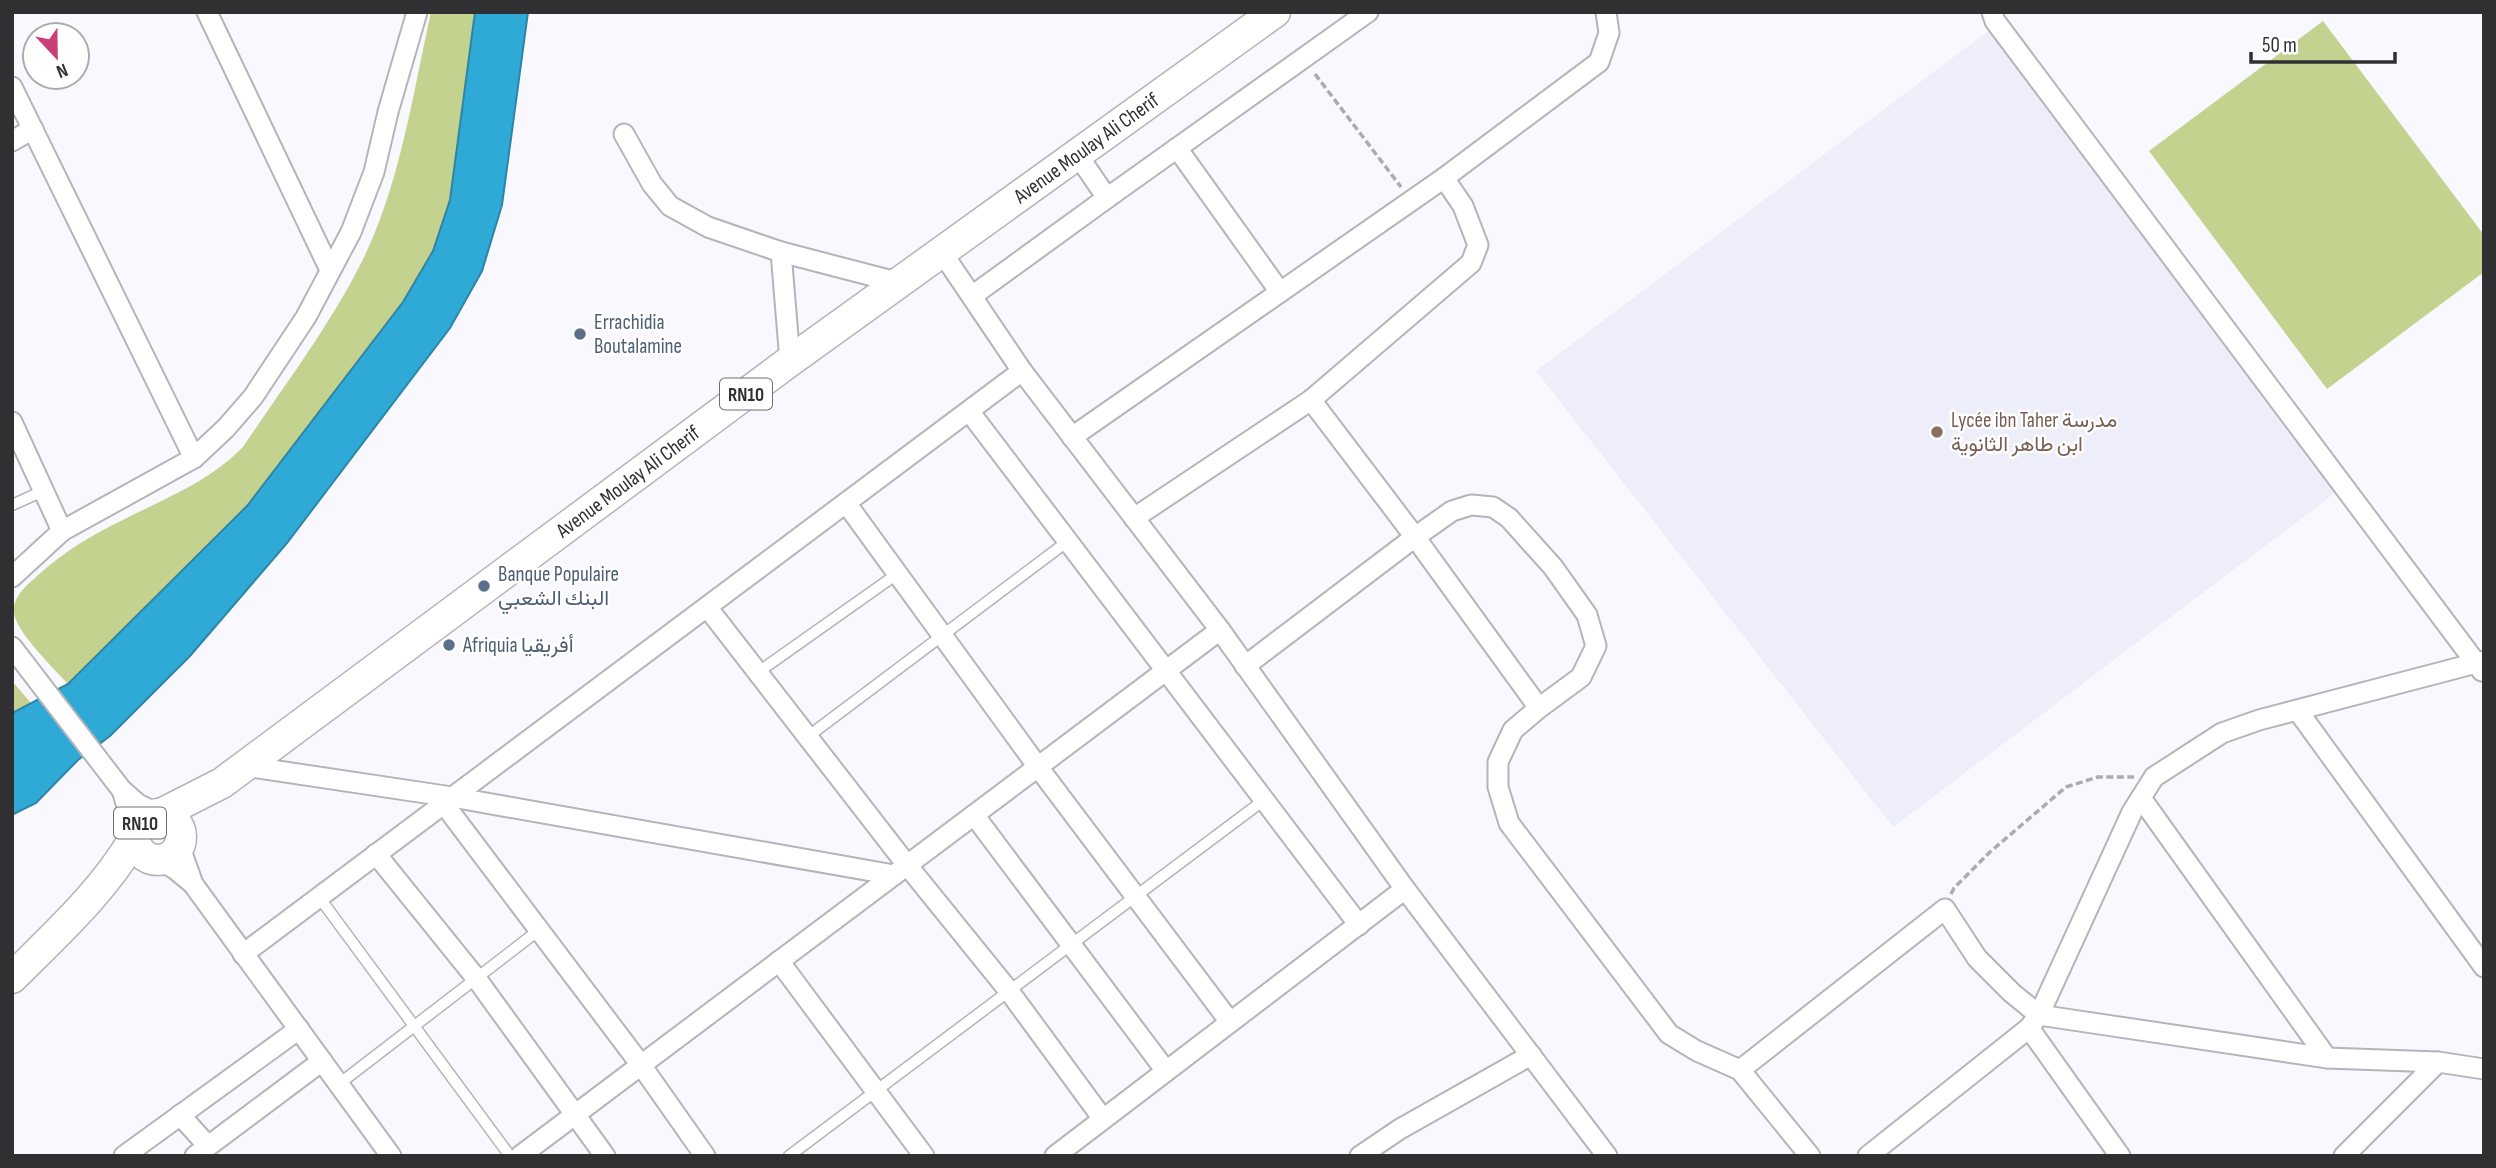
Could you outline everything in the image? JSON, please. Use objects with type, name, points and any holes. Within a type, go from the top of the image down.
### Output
[{"type":"main road","name":"Avenue Moulay Ali Cherif","points":[[234,774],[790,361],[1275,12]]},
{"type":"main road","name":"RN10","points":[[12,978],[92,899],[118,866],[146,817],[160,814],[234,774]]},
{"type":"main road","name":"RN10","points":[[92,899],[127,874],[169,852],[234,774]]},
{"type":"main road","name":"RN10","points":[[135,835],[138,849],[149,858],[169,852],[181,834],[174,821],[160,814]]},
{"type":"street","points":[[207,12],[330,270]]},
{"type":"street","points":[[12,577],[62,531],[194,458],[226,428],[253,397],[306,317],[351,232],[374,172],[417,12]]},
{"type":"street","points":[[972,296],[1368,12]]},
{"type":"street","points":[[1072,437],[1444,178],[1599,62],[1609,33],[1605,12]]},
{"type":"street","points":[[1868,1156],[2034,1022],[2132,812],[2154,777],[2222,733],[2259,720],[2482,666],[1996,22],[1992,12]]},
{"type":"street","points":[[12,87],[194,458]]},
{"type":"street","points":[[12,141],[33,129]]},
{"type":"street","points":[[624,134],[652,184],[670,206],[708,227],[781,252],[900,283]]},
{"type":"street","points":[[1177,148],[1280,292]]},
{"type":"street","points":[[1077,154],[1107,198]]},
{"type":"street","points":[[1134,518],[1311,400],[1471,262],[1478,245],[1463,206],[1444,178]]},
{"type":"street","points":[[941,251],[1022,371],[1220,630],[1405,889],[1607,1156]]},
{"type":"street","points":[[781,252],[790,361]]},
{"type":"street","points":[[243,954],[1022,371]]},
{"type":"street","points":[[1311,400],[1539,708]]},
{"type":"street","points":[[969,411],[1359,925]]},
{"type":"street","points":[[12,422],[62,531]]},
{"type":"street","points":[[846,503],[1038,767],[1230,1022]]},
{"type":"street","points":[[1245,666],[1452,511],[1471,505],[1493,506],[1509,518],[1553,567],[1587,615],[1596,646],[1581,677],[1513,730],[1498,762],[1498,787],[1509,823],[1669,1034],[1697,1051],[1740,1070],[1810,1156]]},
{"type":"street","points":[[707,607],[806,738],[900,870],[1009,991],[1103,1119]]},
{"type":"street","points":[[520,1156],[1220,630]]},
{"type":"street","points":[[12,647],[121,789],[138,804],[160,814]]},
{"type":"street","points":[[2298,711],[2484,967]]},
{"type":"street","points":[[234,774],[448,801],[900,870]]},
{"type":"street","points":[[121,789],[135,835]]},
{"type":"street","points":[[2141,798],[2327,1058]]},
{"type":"street","points":[[448,801],[705,1156]]},
{"type":"street","points":[[974,815],[1166,1071]]},
{"type":"street","points":[[169,852],[391,1156]]},
{"type":"street","points":[[376,854],[476,978],[605,1156]]},
{"type":"street","points":[[1069,1152],[1103,1119],[1405,889]]},
{"type":"street","points":[[1740,1070],[1945,909],[1977,958],[2012,993],[2034,1022],[2120,1156]]},
{"type":"street","points":[[779,961],[924,1156]]},
{"type":"street","points":[[2034,1022],[2327,1058],[2438,1062],[2484,1069]]},
{"type":"street","points":[[124,1156],[299,1030]]},
{"type":"street","points":[[1360,1156],[1399,1129],[1531,1055]]},
{"type":"street","points":[[180,1115],[201,1151],[322,1061]]},
{"type":"street","points":[[2344,1156],[2438,1062]]},
{"type":"lane","points":[[12,505],[43,491]]},
{"type":"lane","points":[[806,738],[1068,541]]},
{"type":"lane","points":[[757,674],[897,574]]},
{"type":"lane","points":[[789,1156],[1264,800]]},
{"type":"lane","points":[[319,897],[510,1156]]},
{"type":"lane","points":[[339,1084],[539,930]]},
{"type":"path","points":[[1303,58],[1411,201]]},
{"type":"path","points":[[1945,909],[1954,888],[1990,852],[2066,787],[2098,778],[2154,777]]},
{"type":"shaded area","name":"Lycée ibn Taher مدرسة ابن طاهر الثانوية","points":[[1996,25],[2335,493],[1893,827],[1536,371]]},
{"type":"green space","points":[[431,12],[475,12],[450,200],[433,251],[403,302],[247,506],[68,684],[23,633],[15,617],[17,599],[23,589],[71,549],[106,528],[200,481],[243,447],[324,328],[366,253],[397,165]]},
{"type":"green space","points":[[2323,21],[2484,235],[2484,272],[2327,389],[2149,151]]},
{"type":"green space","points":[[12,681],[31,703],[12,713]]},
{"type":"water","points":[[475,12],[528,12],[502,205],[482,271],[450,328],[287,543],[190,656],[110,736],[78,760],[36,803],[12,815],[12,713],[68,684],[247,506],[403,302],[433,251],[450,200]]},
{"type":"place","name":"Errachidia Boutalamine","points":[[580,334]]},
{"type":"place","name":"Lycée ibn Taher مدرسة ابن طاهر الثانوية","points":[[1937,432]]},
{"type":"place","name":"Banque Populaire البنك الشعبي","points":[[484,586]]},
{"type":"place","name":"Afriquia أفريقيا","points":[[449,645]]}]
